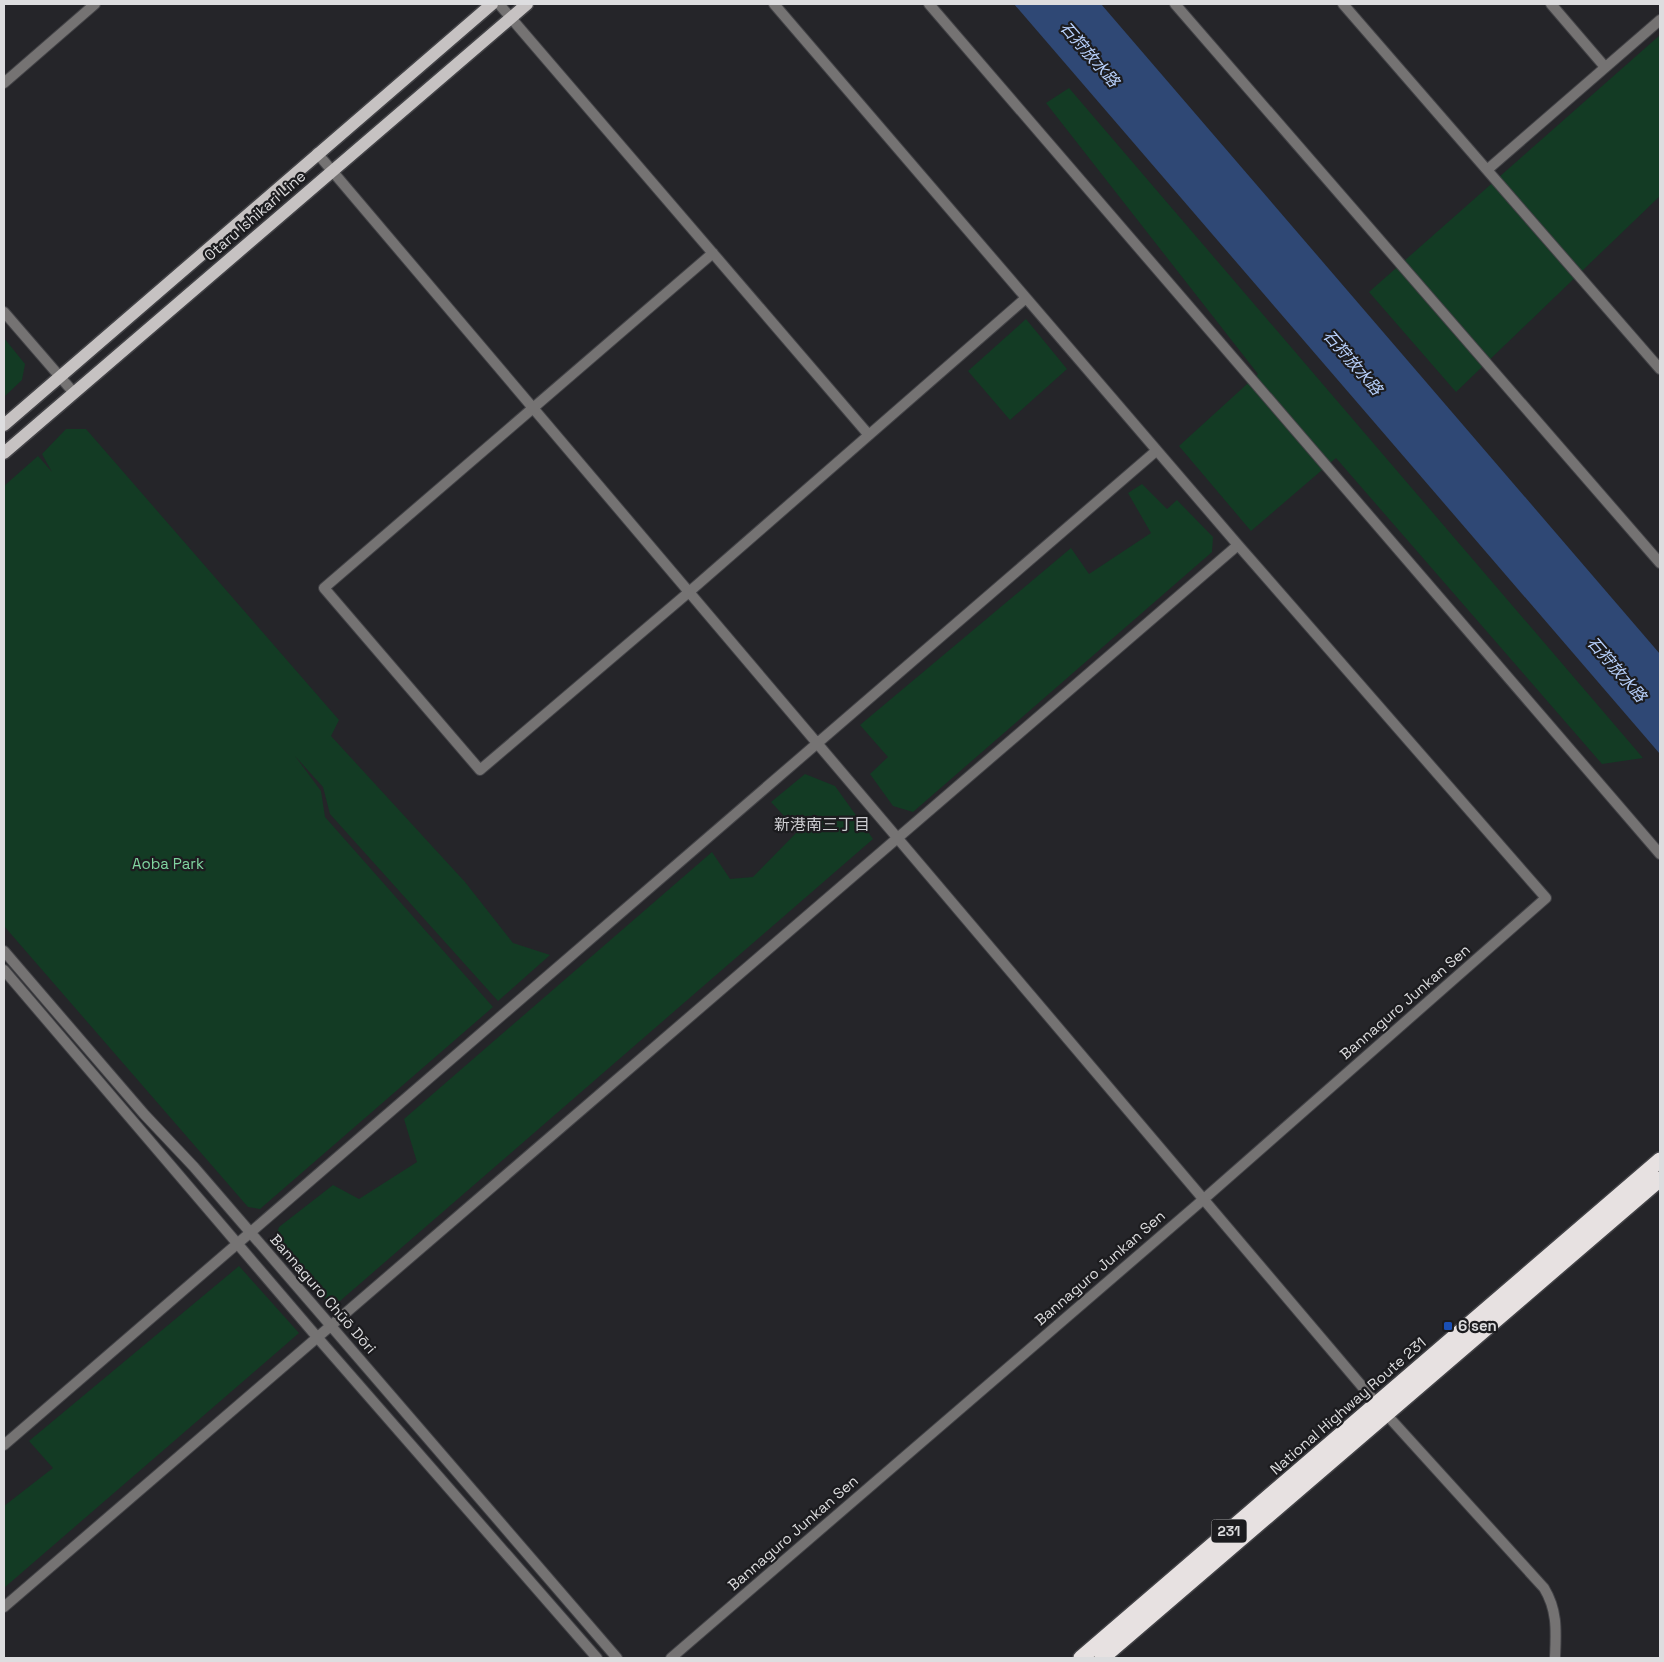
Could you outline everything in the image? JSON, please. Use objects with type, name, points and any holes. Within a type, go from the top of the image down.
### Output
[{"type":"highway","name":"National Highway Route 231","points":[[1081,1658],[1102,1655],[1382,1409],[1660,1160]]},
{"type":"highway","name":"National Highway Route 231","points":[[1382,1409],[1660,1179]]},
{"type":"main road","name":"Otaru Ishikari Line","points":[[4,425],[492,4]]},
{"type":"main road","name":"Otaru Ishikari Line","points":[[4,453],[527,4]]},
{"type":"street","points":[[4,83],[95,4]]},
{"type":"street","points":[[499,4],[868,434]]},
{"type":"street","points":[[4,1607],[1238,545],[774,4]]},
{"type":"street","points":[[929,4],[1660,854]]},
{"type":"street","points":[[1175,4],[1660,563]]},
{"type":"street","points":[[1343,4],[1660,369]]},
{"type":"street","points":[[1551,4],[1606,67]]},
{"type":"street","points":[[1487,170],[1660,20]]},
{"type":"street","points":[[317,153],[1382,1409],[1544,1588],[1552,1600],[1557,1622],[1555,1658]]},
{"type":"street","points":[[713,253],[324,588],[480,770],[689,592],[1026,298]]},
{"type":"street","points":[[4,312],[74,393]]},
{"type":"street","points":[[4,1445],[238,1245],[1156,450]]},
{"type":"street","name":"Bannaguro Junkan Sen","points":[[671,1658],[1205,1198],[1546,898],[1238,545]]},
{"type":"street","name":"Bannaguro Chūō Dōri","points":[[4,951],[144,1114],[168,1137],[617,1658]]},
{"type":"street","points":[[4,970],[317,1338],[597,1658]]},
{"type":"green space","points":[[1660,35],[1660,196],[1456,392],[1369,292]]},
{"type":"green space","points":[[1069,88],[1643,758],[1602,764],[1336,458],[1251,531],[1179,446],[1258,374],[1046,103]]},
{"type":"green space","points":[[1026,319],[1067,369],[1010,420],[968,371]]},
{"type":"green space","points":[[4,338],[25,364],[22,380],[4,397]]},
{"type":"green space","name":"Aoba Park","points":[[66,429],[86,429],[339,720],[331,736],[465,882],[513,943],[550,955],[498,1001],[330,814],[323,787],[295,756],[321,791],[325,817],[493,1007],[260,1209],[248,1207],[4,926],[4,486],[38,456],[52,472],[42,454]]},
{"type":"green space","points":[[1142,484],[1167,509],[1177,500],[1213,537],[1212,552],[913,812],[893,806],[870,774],[888,757],[860,725],[1071,548],[1089,574],[1151,533],[1128,493]]},
{"type":"green space","points":[[805,774],[835,786],[873,839],[340,1301],[321,1298],[275,1239],[279,1227],[333,1185],[359,1199],[417,1162],[404,1119],[712,852],[730,879],[753,877],[798,831],[771,802]]},
{"type":"green space","points":[[239,1266],[299,1333],[4,1588],[4,1506],[53,1468],[29,1441]]},
{"type":"water","name":"石狩放水路","points":[[1014,4],[1101,4],[1660,654],[1660,754]]},
{"type":"place","name":"6 sen","points":[[1448,1326]]},
{"type":"district","name":"新港南三丁目","points":[[822,824]]}]
